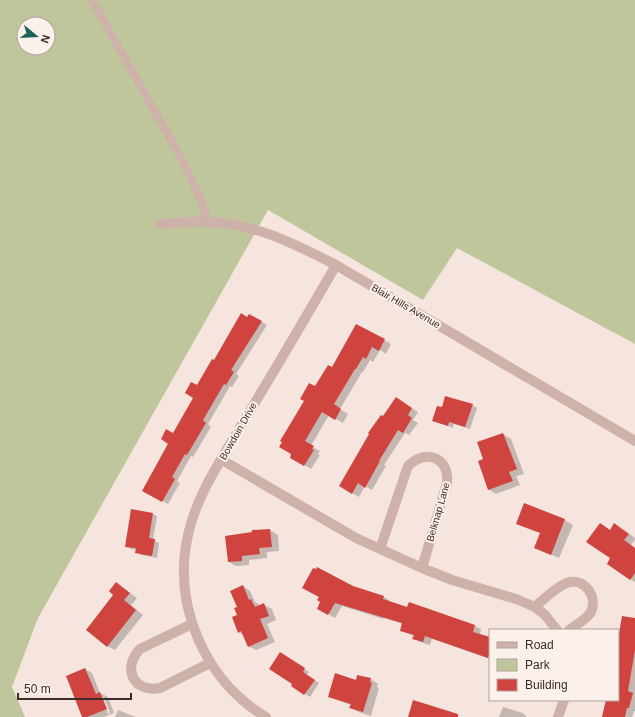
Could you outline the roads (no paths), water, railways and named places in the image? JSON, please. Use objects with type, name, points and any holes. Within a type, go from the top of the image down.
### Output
[{"type":"street","name":"Blair Hills Avenue","points":[[160,224],[208,222],[257,230],[276,236],[336,265],[635,441]]},
{"type":"street","name":"Bowdoin Drive","points":[[266,717],[246,702],[230,687],[210,663],[200,645],[192,624],[186,594],[184,572],[188,535],[195,511],[203,494],[336,265]]},
{"type":"street","name":"Belknap Lane","points":[[380,550],[408,466],[414,460],[422,457],[435,458],[442,463],[447,470],[448,476],[422,568]]},
{"type":"street","points":[[222,460],[356,538],[380,550],[452,580],[516,600],[535,608],[545,615],[556,629]]},
{"type":"street","points":[[535,608],[560,586],[574,582],[582,584],[589,589],[593,597],[593,605],[590,613],[570,629]]},
{"type":"street","points":[[192,624],[140,649],[132,659],[131,672],[135,680],[141,686],[149,689],[155,689],[160,688],[210,663]]},
{"type":"street","points":[[558,717],[564,701]]},
{"type":"lane","points":[[92,0],[181,158],[202,202],[208,222]]}]
